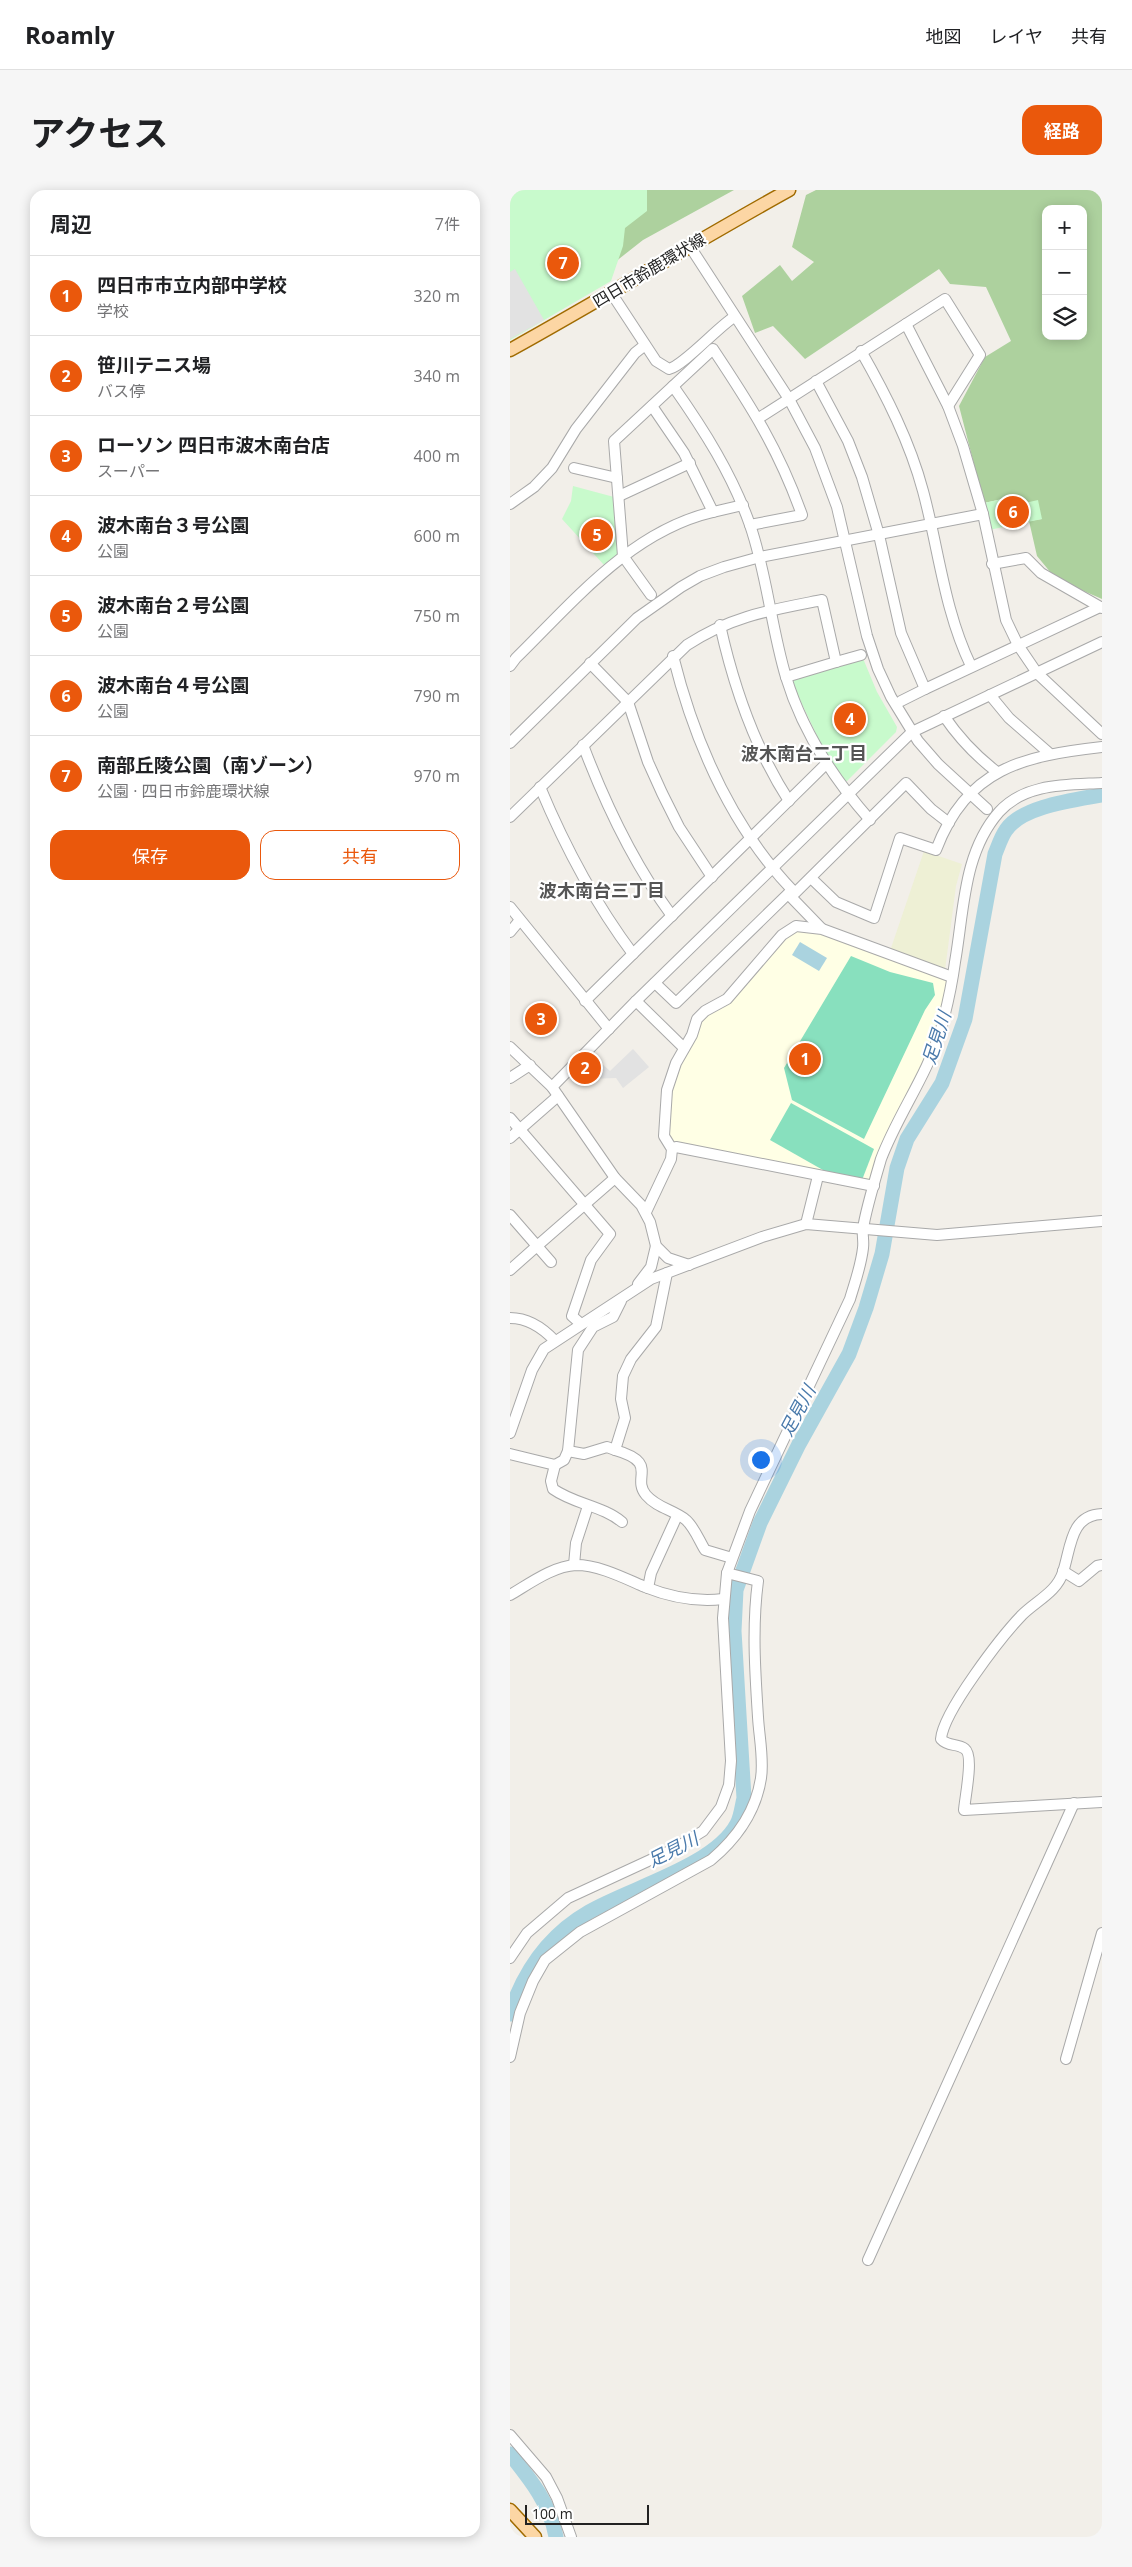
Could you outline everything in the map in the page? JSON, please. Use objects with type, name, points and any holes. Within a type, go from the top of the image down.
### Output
[{"type":"main road","name":"四日市鈴鹿環状線","points":[[510,350],[612,294],[689,245],[789,190]]},
{"type":"main road","points":[[510,2510],[534,2537]]},
{"type":"street","points":[[689,245],[734,317],[789,398],[826,473],[846,541],[871,651],[891,697],[912,732],[938,764],[988,809]]},
{"type":"street","points":[[612,294],[660,365],[664,368],[674,368],[734,317]]},
{"type":"street","points":[[759,418],[945,300],[980,355],[948,406]]},
{"type":"street","points":[[906,324],[948,406],[983,514],[992,564],[1006,620],[1018,644],[1037,673],[1102,734]]},
{"type":"street","points":[[510,504],[534,487],[552,468],[576,429],[635,353],[646,345]]},
{"type":"street","points":[[651,595],[623,556],[614,441],[713,350],[759,418],[779,456],[802,515],[750,525]]},
{"type":"street","points":[[861,352],[878,380],[912,457],[932,524],[952,620],[972,666]]},
{"type":"street","points":[[816,381],[856,459],[879,534],[900,633],[925,689]]},
{"type":"street","points":[[673,386],[717,450],[750,525],[760,557],[786,677],[803,721],[826,764],[848,795],[870,820]]},
{"type":"street","points":[[652,406],[690,463],[713,512]]},
{"type":"street","points":[[619,496],[690,463]]},
{"type":"street","points":[[574,468],[617,478]]},
{"type":"street","points":[[510,666],[597,578],[623,556],[672,527],[713,512],[742,505]]},
{"type":"street","points":[[510,743],[637,618],[665,597],[700,576],[760,557],[983,514]]},
{"type":"street","points":[[992,564],[1026,558],[1042,573],[1101,608]]},
{"type":"street","points":[[510,817],[673,656],[720,625],[770,610],[822,600],[836,662]]},
{"type":"street","points":[[901,701],[1018,644],[1101,608]]},
{"type":"street","points":[[720,625],[735,688],[748,722],[774,777],[789,801]]},
{"type":"street","points":[[552,1087],[636,1001],[912,732],[1102,642]]},
{"type":"street","points":[[786,677],[861,655]]},
{"type":"street","points":[[673,656],[688,710],[703,751],[725,797],[751,838],[792,894],[822,929]]},
{"type":"street","points":[[590,663],[628,702],[648,762],[662,793],[679,827],[712,877]]},
{"type":"street","points":[[990,695],[1009,718],[1049,753]]},
{"type":"street","points":[[944,716],[956,734],[978,757],[997,772]]},
{"type":"street","points":[[584,745],[601,792],[619,830],[637,863],[672,916]]},
{"type":"street","points":[[811,878],[836,902],[874,918],[900,838],[936,850],[948,823],[970,794],[997,772],[1022,761],[1049,753],[1102,746]]},
{"type":"street","points":[[585,1000],[826,764]]},
{"type":"street","points":[[655,983],[676,1003],[811,878],[906,783],[931,809],[948,823]]},
{"type":"street","points":[[510,1958],[523,1938],[553,1909],[593,1885],[674,1849],[703,1831],[722,1807],[730,1785],[731,1761],[723,1599],[728,1573],[750,1511],[850,1299],[861,1263],[864,1230],[882,1159],[899,1119],[930,1061],[941,1027],[952,977],[968,874],[987,827],[1001,810],[1029,792],[1044,787],[1102,783]]},
{"type":"street","points":[[540,787],[566,847],[586,885],[633,954]]},
{"type":"street","points":[[510,907],[609,1029]]},
{"type":"street","points":[[510,932],[520,920]]},
{"type":"street","points":[[646,1212],[671,1159],[672,1149],[664,1136],[667,1090],[684,1048],[692,1035],[697,1019],[705,1011],[727,999],[782,935],[796,926],[822,929],[952,977]]},
{"type":"street","points":[[636,1001],[684,1048]]},
{"type":"street","points":[[510,1047],[552,1087],[615,1178],[646,1212],[656,1246],[668,1258],[690,1265]]},
{"type":"street","points":[[510,1078],[530,1064]]},
{"type":"street","points":[[510,1138],[558,1096]]},
{"type":"street","points":[[510,1118],[610,1234],[591,1260],[572,1316],[587,1323]]},
{"type":"street","points":[[672,1149],[676,1147],[874,1186]]},
{"type":"street","points":[[806,1224],[818,1176]]},
{"type":"street","points":[[510,1270],[615,1178]]},
{"type":"street","points":[[510,1215],[552,1262]]},
{"type":"street","points":[[510,1433],[540,1352],[555,1340],[587,1323],[613,1317],[622,1300],[651,1279],[777,1232],[806,1224],[896,1233],[950,1234],[1102,1221]]},
{"type":"street","points":[[633,1291],[651,1267],[656,1246]]},
{"type":"street","points":[[615,1450],[625,1418],[620,1399],[623,1376],[631,1359],[656,1327],[667,1273]]},
{"type":"street","points":[[510,1318],[525,1318],[548,1333],[555,1340]]},
{"type":"street","points":[[510,1454],[555,1464],[562,1463],[568,1451],[576,1356],[587,1323]]},
{"type":"street","points":[[568,1451],[584,1454],[607,1448],[637,1460],[642,1471],[644,1493],[654,1502],[690,1524],[704,1550],[732,1558]]},
{"type":"street","points":[[555,1464],[551,1481],[553,1489],[588,1506],[614,1515],[622,1522]]},
{"type":"street","points":[[574,1565],[576,1543],[588,1506]]},
{"type":"street","points":[[1102,1514],[1083,1519],[1070,1540],[1064,1571],[1059,1582],[1022,1616],[982,1666],[954,1705],[941,1730],[940,1739],[945,1744],[964,1748],[969,1754],[970,1762],[964,1810],[1102,1802]]},
{"type":"street","points":[[648,1588],[652,1574],[667,1543],[677,1516]]},
{"type":"street","points":[[510,1595],[551,1572],[574,1565],[594,1568],[648,1588],[686,1598],[723,1599]]},
{"type":"street","points":[[1064,1571],[1078,1581],[1097,1566],[1102,1565]]},
{"type":"street","points":[[510,2057],[520,2013],[533,1981],[545,1960],[580,1932],[711,1860],[728,1846],[753,1807],[762,1777],[755,1667],[754,1611],[758,1581],[728,1573]]},
{"type":"street","points":[[868,2260],[1074,1803]]},
{"type":"street","points":[[1066,2059],[1102,1933]]},
{"type":"street","points":[[510,2435],[546,2477],[557,2498],[571,2537]]},
{"type":"shaded area","points":[[515,269],[544,320],[510,339],[510,272]]},
{"type":"shaded area","points":[[924,851],[962,864],[956,886],[945,970],[890,951]]},
{"type":"shaded area","points":[[803,929],[816,931],[948,978],[935,1039],[870,1181],[676,1143],[668,1135],[671,1091],[679,1065],[699,1024],[749,979],[794,931]]},
{"type":"shaded area","points":[[633,1049],[649,1067],[623,1088],[616,1078],[585,1079],[578,1071],[594,1057],[610,1071]]},
{"type":"green space","points":[[510,190],[647,190],[647,211],[625,228],[623,246],[611,281],[510,340]]},
{"type":"green space","points":[[583,190],[734,190],[643,240],[549,314],[510,245]]},
{"type":"green space","points":[[816,190],[1102,190],[1102,599],[1056,579],[1037,556],[1029,521],[1042,519],[1012,506],[1007,498],[984,503],[959,406],[985,357],[1011,341],[986,287],[950,284],[939,269],[805,359],[773,326],[755,333],[742,296],[780,265],[792,281],[814,262],[792,247],[806,195]]},
{"type":"green space","points":[[573,486],[614,497],[618,556],[604,565],[562,519],[571,501]]},
{"type":"green space","points":[[1007,498],[1012,506],[1038,500],[1042,519],[989,530],[984,503]]},
{"type":"green space","points":[[862,656],[877,692],[897,727],[896,732],[847,781],[843,781],[827,757],[792,683],[794,678]]},
{"type":"green space","points":[[851,956],[890,972],[933,983],[935,995],[925,1010],[864,1139],[792,1100],[784,1068]]},
{"type":"green space","points":[[791,1103],[874,1149],[862,1180],[830,1174],[770,1140]]},
{"type":"water","points":[[800,942],[827,958],[819,971],[792,955]]},
{"type":"waterway","name":"足見川","points":[[510,2014],[523,1983],[540,1955],[550,1943],[575,1921],[606,1903],[691,1864],[726,1839],[737,1824],[744,1798],[734,1631],[736,1590],[760,1523],[799,1444],[849,1354],[866,1308],[882,1254],[897,1168],[907,1139],[942,1083],[965,1019],[995,854],[1006,830],[1024,815],[1050,805],[1102,795]]},
{"type":"waterway","name":"足見川","points":[[510,2454],[545,2503],[556,2537]]},
{"type":"place","name":"南部丘陵公園（南ゾーン）","points":[[563,263]]},
{"type":"place","name":"波木南台４号公園","points":[[1013,512]]},
{"type":"place","name":"波木南台２号公園","points":[[597,535]]},
{"type":"place","name":"波木南台３号公園","points":[[850,719]]},
{"type":"place","name":"ローソン 四日市波木南台店","points":[[541,1019]]},
{"type":"place","name":"四日市市立内部中学校","points":[[805,1059]]},
{"type":"place","name":"笹川テニス場","points":[[585,1068]]},
{"type":"district","name":"波木南台二丁目","points":[[804,754]]},
{"type":"district","name":"波木南台三丁目","points":[[602,891]]}]
